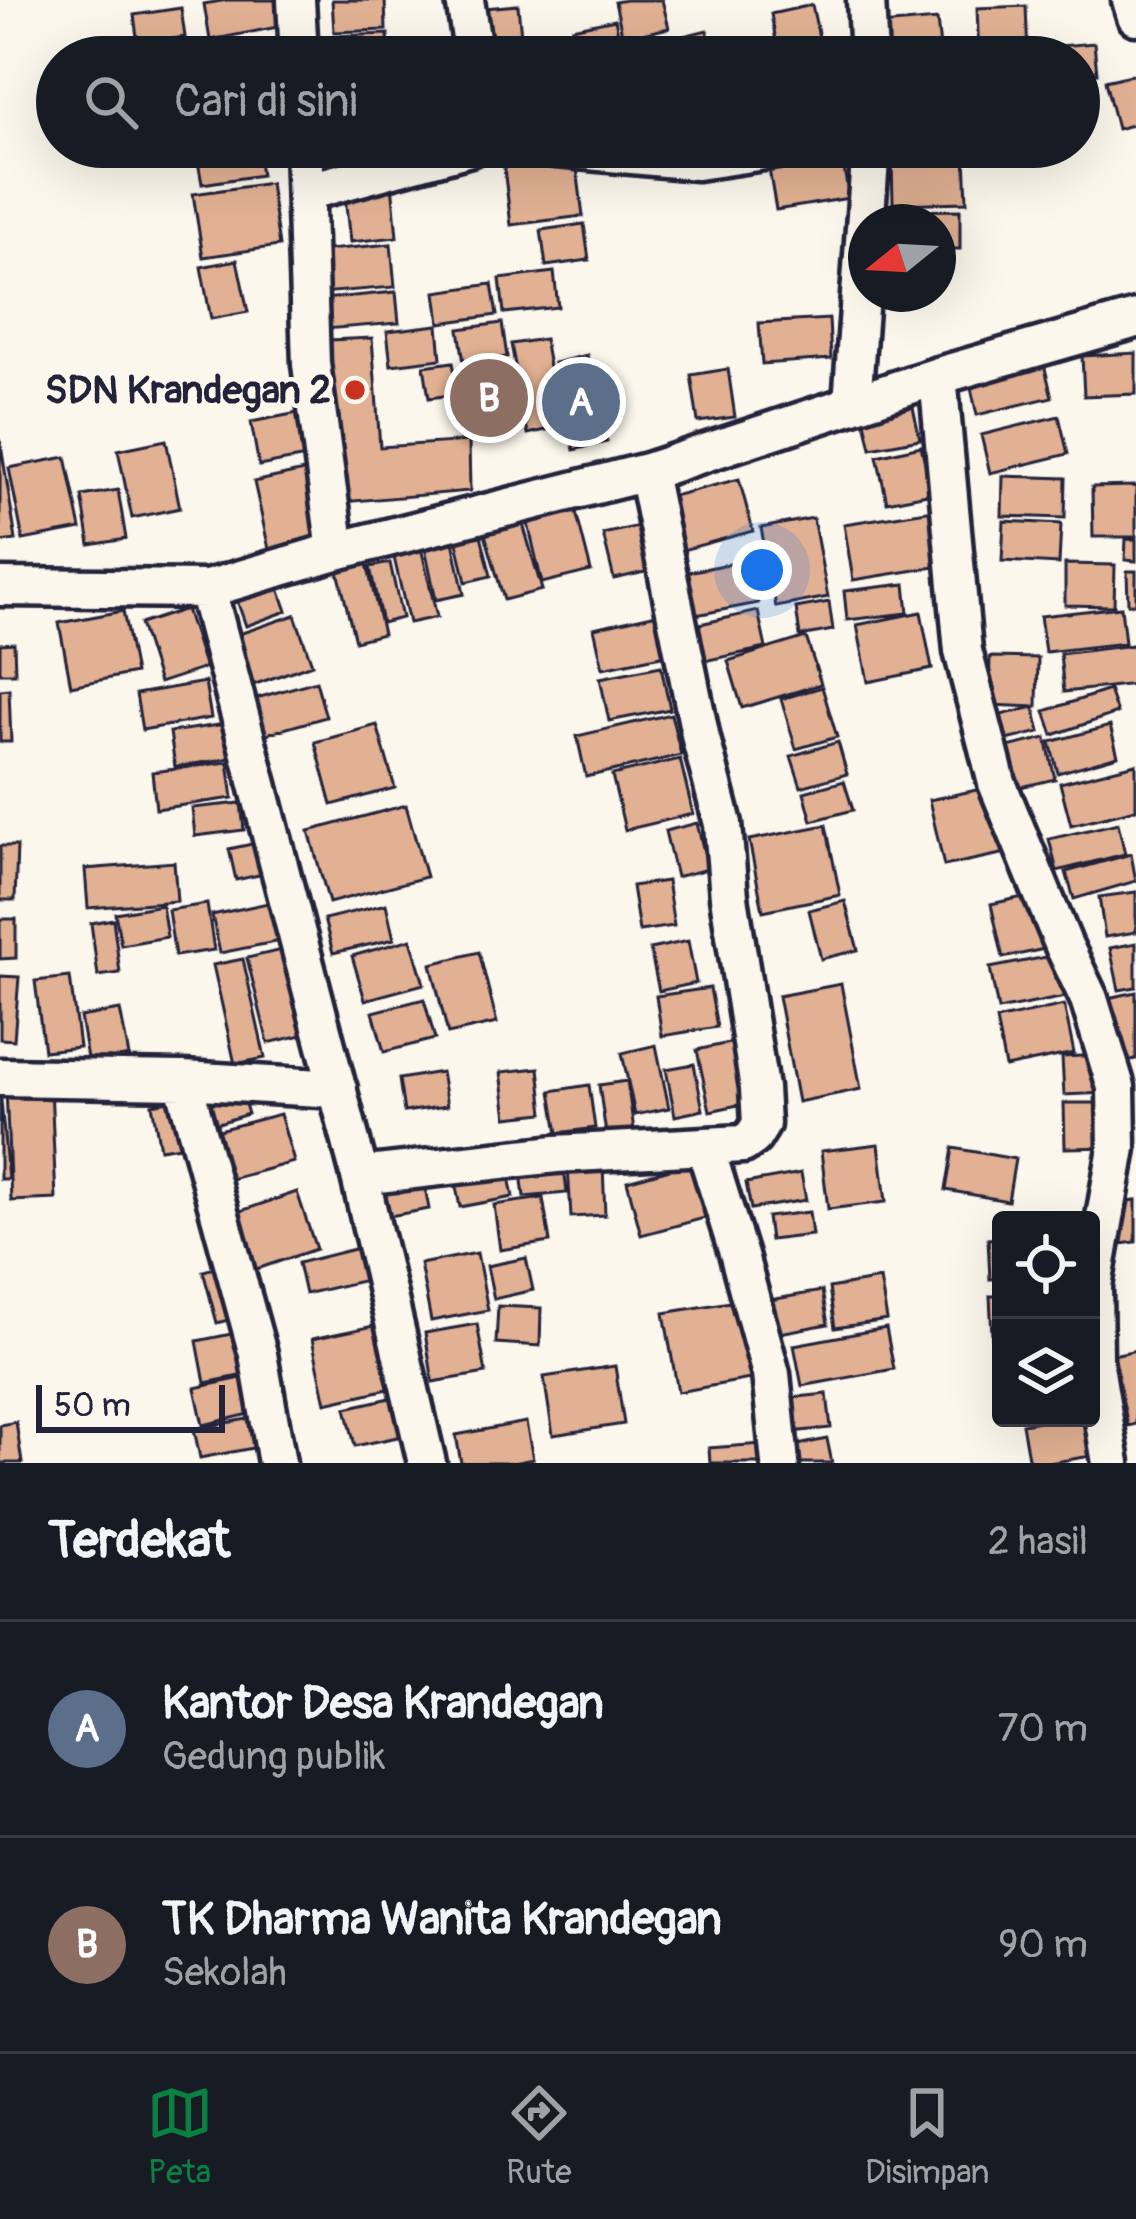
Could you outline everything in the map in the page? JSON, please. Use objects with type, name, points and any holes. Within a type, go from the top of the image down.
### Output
[{"type":"street","points":[[296,0],[298,36]]},
{"type":"street","points":[[465,0],[471,36]]},
{"type":"street","points":[[866,0],[868,36]]},
{"type":"street","points":[[1131,0],[1136,16]]},
{"type":"street","points":[[305,168],[311,364],[336,551]]},
{"type":"street","points":[[306,192],[393,168]]},
{"type":"street","points":[[852,403],[870,168]]},
{"type":"street","points":[[0,587],[207,589],[647,472],[938,376],[1136,319]]},
{"type":"street","points":[[938,376],[963,651],[997,783],[1089,999],[1116,1087],[1117,1148],[1093,1286],[1094,1360],[1111,1463]]},
{"type":"street","points":[[360,1176],[556,1154],[743,1144],[761,1124],[723,824],[647,472]]},
{"type":"street","points":[[207,589],[360,1176],[427,1463]]},
{"type":"street","points":[[0,1077],[338,1089]]},
{"type":"street","points":[[183,1080],[258,1354],[278,1463]]},
{"type":"street","points":[[705,1147],[771,1373],[780,1463]]},
{"type":"building","points":[[283,0],[288,25],[209,36],[204,4]]},
{"type":"building","points":[[332,0],[385,0],[386,30],[334,32]]},
{"type":"building","points":[[662,0],[669,28],[623,36],[615,2]]},
{"type":"building","points":[[518,5],[521,36],[475,36],[473,9]]},
{"type":"building","points":[[812,5],[819,36],[775,36],[771,14]]},
{"type":"building","points":[[1026,6],[1027,36],[978,36],[977,8]]},
{"type":"building","points":[[181,8],[185,36],[137,36],[134,15]]},
{"type":"building","points":[[615,19],[619,36],[574,36],[572,28]]},
{"type":"building","points":[[937,20],[939,36],[881,36],[880,25]]},
{"type":"building","points":[[1136,74],[1136,124],[1117,129],[1105,81]]},
{"type":"building","points":[[199,168],[260,168],[261,175],[202,184]]},
{"type":"building","points":[[504,168],[577,168],[583,216],[511,225]]},
{"type":"building","points":[[769,168],[844,168],[849,198],[776,210]]},
{"type":"building","points":[[892,168],[966,168],[967,202],[893,204]]},
{"type":"building","points":[[270,183],[279,246],[203,257],[193,194]]},
{"type":"building","points":[[392,183],[397,237],[350,242],[344,188]]},
{"type":"building","points":[[956,210],[960,210],[960,249],[956,249]]},
{"type":"building","points":[[584,224],[589,260],[546,266],[541,230]]},
{"type":"building","points":[[391,244],[395,287],[321,293],[317,251]]},
{"type":"building","points":[[237,260],[248,312],[211,319],[201,267]]},
{"type":"building","points":[[554,272],[558,307],[504,313],[500,279]]},
{"type":"building","points":[[492,284],[497,315],[440,323],[436,292]]},
{"type":"building","points":[[396,292],[399,323],[325,329],[322,299]]},
{"type":"building","points":[[829,319],[831,359],[762,364],[759,323]]},
{"type":"building","points":[[502,323],[507,357],[464,363],[459,329]]},
{"type":"building","points":[[438,325],[441,359],[391,365],[387,331]]},
{"type":"building","name":"SDN Krandegan 2","points":[[372,338],[380,447],[469,441],[470,491],[343,502],[329,340]]},
{"type":"building","points":[[544,339],[560,427],[528,434],[511,344]]},
{"type":"building","points":[[1136,353],[1136,394],[1084,396],[1082,356]]},
{"type":"building","points":[[587,355],[607,442],[574,450],[554,363]]},
{"type":"building","points":[[1042,356],[1052,397],[977,415],[968,374]]},
{"type":"building","points":[[453,362],[458,394],[429,398],[424,366]]},
{"type":"building","points":[[728,369],[735,417],[698,422],[691,375]]},
{"type":"building","points":[[508,374],[511,419],[470,422],[467,377]]},
{"type":"building","points":[[913,407],[920,439],[871,448],[864,417]]},
{"type":"building","points":[[303,412],[311,456],[259,466],[251,422]]},
{"type":"building","points":[[1059,416],[1068,454],[990,473],[981,435]]},
{"type":"building","points":[[0,439],[16,540],[0,542]]},
{"type":"building","points":[[166,440],[180,508],[132,518],[118,450]]},
{"type":"building","points":[[921,446],[932,493],[887,502],[877,456]]},
{"type":"building","points":[[66,457],[81,529],[23,540],[9,468]]},
{"type":"building","points":[[308,470],[322,538],[269,549],[254,482]]},
{"type":"building","points":[[1003,476],[1066,478],[1065,518],[1002,516]]},
{"type":"building","points":[[739,479],[753,531],[679,551],[665,498]]},
{"type":"building","points":[[1136,486],[1136,537],[1093,537],[1092,487]]},
{"type":"building","points":[[118,490],[126,539],[90,545],[82,496]]},
{"type":"building","points":[[574,504],[591,571],[542,583],[526,515]]},
{"type":"building","points":[[933,510],[941,566],[853,580],[844,524]]},
{"type":"building","points":[[813,518],[828,597],[776,607],[761,528]]},
{"type":"building","points":[[1004,521],[1061,524],[1059,564],[1002,561]]},
{"type":"building","points":[[478,523],[491,576],[466,582],[454,529]]},
{"type":"building","points":[[523,524],[542,590],[504,600],[485,534]]},
{"type":"building","points":[[648,524],[658,569],[614,579],[603,534]]},
{"type":"building","points":[[451,532],[464,594],[436,600],[423,538]]},
{"type":"building","points":[[1126,539],[1136,540],[1136,561],[1125,560]]},
{"type":"building","points":[[420,543],[437,617],[409,623],[392,549]]},
{"type":"building","points":[[749,560],[758,603],[691,616],[683,573]]},
{"type":"building","points":[[390,563],[402,618],[382,623],[370,567]]},
{"type":"building","points":[[367,564],[383,634],[355,641],[338,571]]},
{"type":"building","points":[[1065,564],[1115,565],[1114,606],[1065,605]]},
{"type":"building","points":[[1127,571],[1136,571],[1136,604],[1128,604]]},
{"type":"building","points":[[275,577],[287,611],[246,626],[234,592]]},
{"type":"building","points":[[905,584],[908,613],[847,620],[844,591]]},
{"type":"building","points":[[829,602],[833,630],[800,636],[796,608]]},
{"type":"building","points":[[1121,607],[1125,643],[1045,652],[1040,616]]},
{"type":"building","points":[[186,609],[205,668],[159,683],[140,624]]},
{"type":"building","points":[[123,611],[135,673],[71,686],[59,623]]},
{"type":"building","points":[[758,611],[766,648],[699,662],[691,626]]},
{"type":"building","points":[[921,612],[932,669],[868,682],[857,625]]},
{"type":"building","points":[[657,614],[666,655],[603,668],[594,628]]},
{"type":"building","points":[[295,615],[312,664],[247,687],[230,637]]},
{"type":"building","points":[[806,637],[821,684],[742,708],[728,661]]},
{"type":"building","points":[[14,643],[15,673],[0,673],[0,644]]},
{"type":"building","points":[[1133,645],[1136,684],[1064,692],[1060,654]]},
{"type":"building","points":[[990,657],[1038,658],[1037,707],[989,705]]},
{"type":"building","points":[[661,666],[670,709],[609,721],[600,678]]},
{"type":"building","points":[[316,681],[326,717],[263,735],[253,699]]},
{"type":"building","points":[[205,682],[211,718],[142,730],[136,694]]},
{"type":"building","points":[[822,687],[837,737],[796,749],[781,699]]},
{"type":"building","points":[[9,689],[11,742],[0,742],[0,690]]},
{"type":"building","points":[[1109,690],[1117,713],[1053,735],[1045,711]]},
{"type":"building","points":[[1034,707],[1040,732],[1007,740],[1001,715]]},
{"type":"building","points":[[671,714],[681,755],[586,777],[577,736]]},
{"type":"building","points":[[226,724],[231,758],[175,767],[170,732]]},
{"type":"building","points":[[377,725],[395,788],[332,805],[315,742]]},
{"type":"building","points":[[1110,726],[1118,756],[1058,773],[1050,742]]},
{"type":"building","points":[[1046,738],[1055,779],[1008,790],[999,749]]},
{"type":"building","points":[[838,742],[847,774],[801,787],[791,756]]},
{"type":"building","points":[[680,759],[693,814],[625,830],[612,775]]},
{"type":"building","points":[[228,762],[233,798],[156,809],[152,772]]},
{"type":"building","points":[[1136,764],[1136,809],[1071,825],[1060,783]]},
{"type":"building","points":[[844,781],[853,810],[812,821],[804,792]]},
{"type":"building","points":[[991,787],[1006,853],[944,866],[929,800]]},
{"type":"building","points":[[241,803],[244,830],[195,836],[192,808]]},
{"type":"building","points":[[406,805],[426,877],[329,903],[309,831]]},
{"type":"building","points":[[697,823],[708,869],[676,877],[665,831]]},
{"type":"building","points":[[1118,823],[1125,854],[1057,871],[1049,839]]},
{"type":"building","points":[[826,825],[840,895],[763,911],[749,840]]},
{"type":"building","points":[[270,840],[277,871],[236,880],[229,849]]},
{"type":"building","points":[[0,846],[17,846],[15,900],[0,900]]},
{"type":"building","points":[[1131,854],[1136,881],[1074,899],[1066,872]]},
{"type":"building","points":[[174,862],[177,901],[88,908],[85,869]]},
{"type":"building","points":[[667,881],[674,926],[639,931],[632,886]]},
{"type":"building","points":[[1136,892],[1136,932],[1105,937],[1099,897]]},
{"type":"building","points":[[1037,894],[1049,948],[1003,958],[991,904]]},
{"type":"building","points":[[282,900],[290,939],[220,953],[212,915]]},
{"type":"building","points":[[845,901],[858,950],[821,959],[809,910]]},
{"type":"building","points":[[207,904],[214,950],[175,956],[168,910]]},
{"type":"building","points":[[386,904],[394,939],[333,953],[324,919]]},
{"type":"building","points":[[162,905],[167,937],[121,945],[115,913]]},
{"type":"building","points":[[0,919],[16,919],[16,958],[0,959]]},
{"type":"building","points":[[113,919],[120,973],[98,976],[91,923]]},
{"type":"building","points":[[411,939],[424,984],[365,1000],[352,956]]},
{"type":"building","points":[[688,941],[696,983],[659,991],[650,949]]},
{"type":"building","points":[[1136,943],[1136,987],[1119,990],[1110,948]]},
{"type":"building","points":[[286,949],[307,1034],[268,1043],[247,958]]},
{"type":"building","points":[[479,952],[497,1023],[448,1034],[431,964]]},
{"type":"building","points":[[1056,955],[1065,997],[998,1010],[990,968]]},
{"type":"building","points":[[243,959],[265,1058],[235,1064],[213,965]]},
{"type":"building","points":[[0,976],[19,977],[14,1040],[0,1039]]},
{"type":"building","points":[[70,977],[79,1047],[44,1051],[35,981]]},
{"type":"building","points":[[841,984],[861,1089],[798,1102],[778,996]]},
{"type":"building","points":[[710,988],[717,1027],[662,1036],[656,996]]},
{"type":"building","points":[[1136,992],[1136,1059],[1121,1062],[1108,998]]},
{"type":"building","points":[[424,999],[435,1039],[384,1052],[373,1012]]},
{"type":"building","points":[[1064,1005],[1074,1053],[1005,1067],[996,1020]]},
{"type":"building","points":[[120,1010],[129,1056],[88,1064],[80,1017]]},
{"type":"building","points":[[738,1041],[752,1102],[710,1111],[697,1050]]},
{"type":"building","points":[[656,1045],[669,1108],[635,1115],[622,1053]]},
{"type":"building","points":[[1103,1055],[1105,1093],[1064,1095],[1062,1057]]},
{"type":"building","points":[[694,1064],[703,1110],[675,1116],[666,1069]]},
{"type":"building","points":[[539,1068],[544,1113],[507,1117],[501,1072]]},
{"type":"building","points":[[441,1072],[447,1106],[404,1112],[399,1079]]},
{"type":"building","points":[[627,1081],[634,1130],[606,1134],[599,1085]]},
{"type":"building","points":[[239,1084],[248,1114],[202,1128],[194,1097]]},
{"type":"building","points":[[589,1085],[595,1128],[558,1133],[551,1091]]},
{"type":"building","points":[[51,1087],[56,1199],[11,1201],[6,1089]]},
{"type":"building","points":[[0,1089],[8,1179],[0,1179]]},
{"type":"building","points":[[185,1098],[193,1144],[160,1149],[152,1104]]},
{"type":"building","points":[[1064,1103],[1111,1103],[1112,1147],[1065,1148]]},
{"type":"building","points":[[280,1114],[294,1162],[220,1182],[207,1133]]},
{"type":"building","points":[[879,1144],[886,1202],[828,1209],[821,1151]]},
{"type":"building","points":[[953,1148],[1015,1159],[1008,1201],[946,1190]]},
{"type":"building","points":[[563,1160],[567,1193],[524,1197],[520,1164]]},
{"type":"building","points":[[702,1160],[716,1215],[641,1235],[627,1181]]},
{"type":"building","points":[[506,1161],[513,1197],[460,1207],[453,1171]]},
{"type":"building","points":[[603,1165],[605,1215],[571,1217],[568,1166]]},
{"type":"building","points":[[422,1170],[429,1209],[384,1217],[378,1177]]},
{"type":"building","points":[[801,1173],[806,1200],[751,1209],[746,1183]]},
{"type":"building","points":[[297,1192],[316,1249],[248,1272],[229,1215]]},
{"type":"building","points":[[543,1198],[550,1242],[500,1250],[494,1205]]},
{"type":"building","points":[[1136,1200],[1136,1242],[1120,1244],[1116,1202]]},
{"type":"building","points":[[809,1212],[812,1235],[770,1240],[767,1217]]},
{"type":"building","points":[[988,1239],[992,1239],[990,1279]]},
{"type":"building","points":[[358,1248],[366,1280],[305,1294],[298,1263]]},
{"type":"building","points":[[477,1253],[488,1310],[431,1321],[420,1264]]},
{"type":"building","points":[[526,1258],[533,1290],[494,1299],[487,1266]]},
{"type":"building","points":[[230,1264],[244,1316],[217,1323],[203,1271]]},
{"type":"building","points":[[880,1279],[887,1320],[835,1328],[829,1288]]},
{"type":"building","points":[[822,1291],[828,1324],[769,1335],[764,1301]]},
{"type":"building","points":[[736,1301],[750,1379],[678,1392],[664,1313]]},
{"type":"building","points":[[498,1306],[541,1308],[540,1346],[496,1343]]},
{"type":"building","points":[[383,1324],[397,1387],[326,1403],[312,1339]]},
{"type":"building","points":[[477,1324],[486,1373],[433,1382],[425,1333]]},
{"type":"building","points":[[886,1328],[894,1369],[802,1386],[794,1345]]},
{"type":"building","points":[[246,1331],[254,1373],[205,1383],[197,1341]]},
{"type":"building","points":[[1136,1350],[1136,1424],[1128,1426],[1113,1355]]},
{"type":"building","points":[[615,1366],[624,1424],[553,1435],[544,1377]]},
{"type":"building","points":[[246,1377],[254,1413],[203,1425],[195,1388]]},
{"type":"building","points":[[827,1394],[831,1428],[790,1432],[787,1398]]},
{"type":"building","points":[[399,1396],[407,1435],[355,1446],[346,1408]]},
{"type":"building","points":[[263,1416],[269,1445],[200,1458],[194,1429]]},
{"type":"building","points":[[16,1422],[22,1463],[0,1463],[0,1425]]},
{"type":"building","points":[[526,1422],[533,1459],[461,1463],[456,1435]]},
{"type":"building","points":[[1023,1427],[1092,1427],[1097,1455],[1029,1463]]},
{"type":"building","points":[[827,1439],[832,1463],[796,1463],[793,1446]]},
{"type":"building","points":[[762,1444],[764,1463],[710,1463],[709,1448]]},
{"type":"place","name":"SDN Krandegan 2","points":[[355,390]]},
{"type":"place","name":"TK Dharma Wanita Krandegan","points":[[489,398]]},
{"type":"place","name":"Kantor Desa Krandegan","points":[[581,402]]}]
